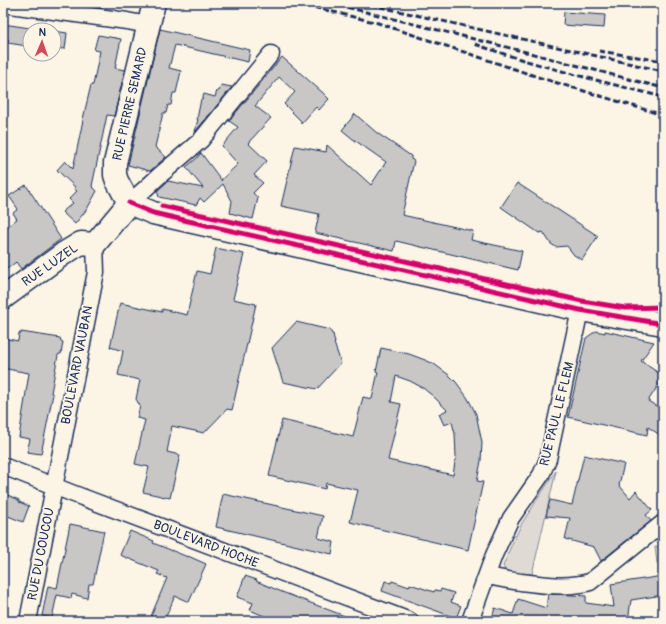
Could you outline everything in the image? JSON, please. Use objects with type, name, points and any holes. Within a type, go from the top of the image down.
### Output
[{"type":"street","points":[[3,4],[127,21],[151,16]]},
{"type":"street","name":"RUE PIERRE SEMARD","points":[[129,204],[117,182],[115,175],[115,163],[151,16]]},
{"type":"street","points":[[271,54],[201,140],[158,176],[129,204],[154,213],[580,310],[663,323]]},
{"type":"street","name":"RUE LUZEL","points":[[3,298],[63,254],[81,243],[95,244],[129,204]]},
{"type":"street","name":"BOULEVARD VAUBAN","points":[[54,486],[96,272],[95,244]]},
{"type":"street","name":"RUE PAUL LE FLEM","points":[[470,621],[494,555],[511,518],[541,475],[548,459],[580,310]]},
{"type":"street","name":"BOULEVARD HOCHE","points":[[3,466],[410,621]]},
{"type":"street","name":"RUE DU COUCOU","points":[[28,621],[54,486]]},
{"type":"street","points":[[487,575],[499,579],[546,585],[583,584],[590,582],[663,523]]},
{"type":"shaded area","points":[[556,471],[532,574],[507,574],[503,566],[511,546],[522,523]]},
{"type":"shaded area","points":[[663,546],[663,562],[657,563],[655,547]]},
{"type":"building","points":[[564,12],[605,15],[604,28],[563,25]]},
{"type":"building","points":[[3,24],[22,27],[22,45],[8,43],[8,39],[3,38]]},
{"type":"building","points":[[160,29],[250,50],[248,62],[175,45],[169,68],[181,71],[176,93],[173,93],[171,105],[168,105],[166,113],[163,113],[155,147],[166,157],[150,171],[128,165]]},
{"type":"building","points":[[62,32],[67,33],[65,49],[62,49]]},
{"type":"building","points":[[98,35],[121,39],[115,68],[125,70],[114,116],[107,115],[92,186],[97,191],[87,209],[75,224],[62,212],[73,203],[69,199],[77,191],[74,189],[75,187],[57,170],[65,161],[73,169],[85,110],[91,85],[93,85],[100,51],[94,50]]},
{"type":"building","points":[[282,57],[329,99],[319,110],[316,107],[301,124],[301,121],[284,104],[295,92],[279,77],[255,106],[271,118],[248,143],[267,161],[254,175],[263,183],[253,193],[258,198],[253,219],[230,213],[232,201],[223,184],[204,202],[200,198],[196,205],[159,197],[157,191],[168,181],[203,188],[186,167],[201,153],[221,180],[238,164],[222,146],[238,127],[229,121]]},
{"type":"building","points":[[221,85],[232,87],[195,132],[201,99],[202,100],[204,94],[215,97]]},
{"type":"building","points":[[355,114],[377,133],[411,156],[411,159],[414,161],[402,215],[473,231],[471,240],[522,251],[518,270],[396,241],[394,251],[315,233],[319,214],[281,206],[295,146],[326,152],[327,145],[371,185],[386,162],[342,130]]},
{"type":"building","points":[[517,183],[598,236],[582,260],[574,255],[567,246],[556,247],[551,244],[543,232],[539,233],[501,207]]},
{"type":"building","points":[[26,185],[61,239],[21,269],[16,262],[3,272],[3,230],[17,219],[13,213],[18,209],[9,196]]},
{"type":"building","points":[[216,248],[244,254],[233,299],[256,304],[232,410],[227,409],[204,433],[172,426],[167,452],[180,455],[170,498],[143,492],[149,467],[135,464],[145,420],[137,418],[140,406],[136,399],[140,380],[118,375],[123,351],[110,347],[120,303],[162,312],[162,309],[187,315],[197,271],[210,274]]},
{"type":"building","points":[[296,322],[330,330],[333,334],[334,343],[341,363],[317,389],[283,382],[272,348]]},
{"type":"building","points":[[596,331],[605,333],[605,331],[654,342],[641,361],[663,376],[648,401],[663,410],[663,437],[648,427],[647,435],[568,417],[586,338]]},
{"type":"building","points":[[21,332],[60,338],[63,342],[61,354],[58,355],[51,393],[53,394],[41,454],[27,452],[30,439],[19,437],[29,373],[7,369],[3,363],[3,338],[18,341],[19,333],[21,334]]},
{"type":"building","points":[[381,348],[409,354],[434,364],[449,375],[456,382],[472,406],[476,414],[482,442],[481,461],[477,481],[483,482],[468,550],[350,522],[358,490],[326,483],[325,489],[269,476],[282,420],[353,437],[363,397],[372,399],[378,372],[376,372]],"holes":[[[396,376],[423,388],[447,410],[439,414],[444,425],[452,422],[455,434],[456,456],[453,475],[388,460],[401,404],[391,402]]]},
{"type":"building","points":[[584,455],[624,464],[619,485],[630,498],[636,491],[652,510],[646,515],[651,521],[601,561],[594,547],[565,539],[570,518],[546,516],[550,500],[572,505]]},
{"type":"building","points":[[3,493],[29,506],[23,522],[3,514]]},
{"type":"building","points":[[223,494],[323,516],[318,538],[334,542],[332,554],[216,527]]},
{"type":"building","points":[[70,524],[104,531],[93,584],[89,584],[87,598],[72,594],[71,598],[57,595],[52,618],[42,616],[48,586],[57,588]]},
{"type":"building","points":[[130,531],[154,541],[153,543],[206,564],[189,602],[175,596],[164,621],[149,621],[167,578],[157,574],[159,571],[120,555]]},
{"type":"building","points":[[245,576],[355,621],[276,621],[250,610],[253,603],[237,597]]},
{"type":"building","points":[[663,576],[663,595],[631,600],[628,621],[491,621],[495,608],[513,614],[518,599],[546,608],[548,594],[586,596],[586,603],[614,607],[611,584]]},
{"type":"building","points":[[385,581],[391,583],[392,581],[409,587],[410,584],[434,592],[435,590],[440,591],[441,589],[454,593],[451,602],[461,606],[456,618],[382,591]]},
{"type":"railway","points":[[297,3],[378,23],[541,78],[663,115]]},
{"type":"railway","points":[[330,3],[663,88]]},
{"type":"railway","points":[[363,3],[663,71]]},
{"type":"railway","points":[[475,44],[545,66],[663,97]]},
{"type":"railway","points":[[599,51],[663,61]]},
{"type":"cycle path","points":[[129,203],[153,213],[580,310],[663,324]]},
{"type":"cycle path","points":[[162,206],[582,301],[625,308],[663,307]]}]
